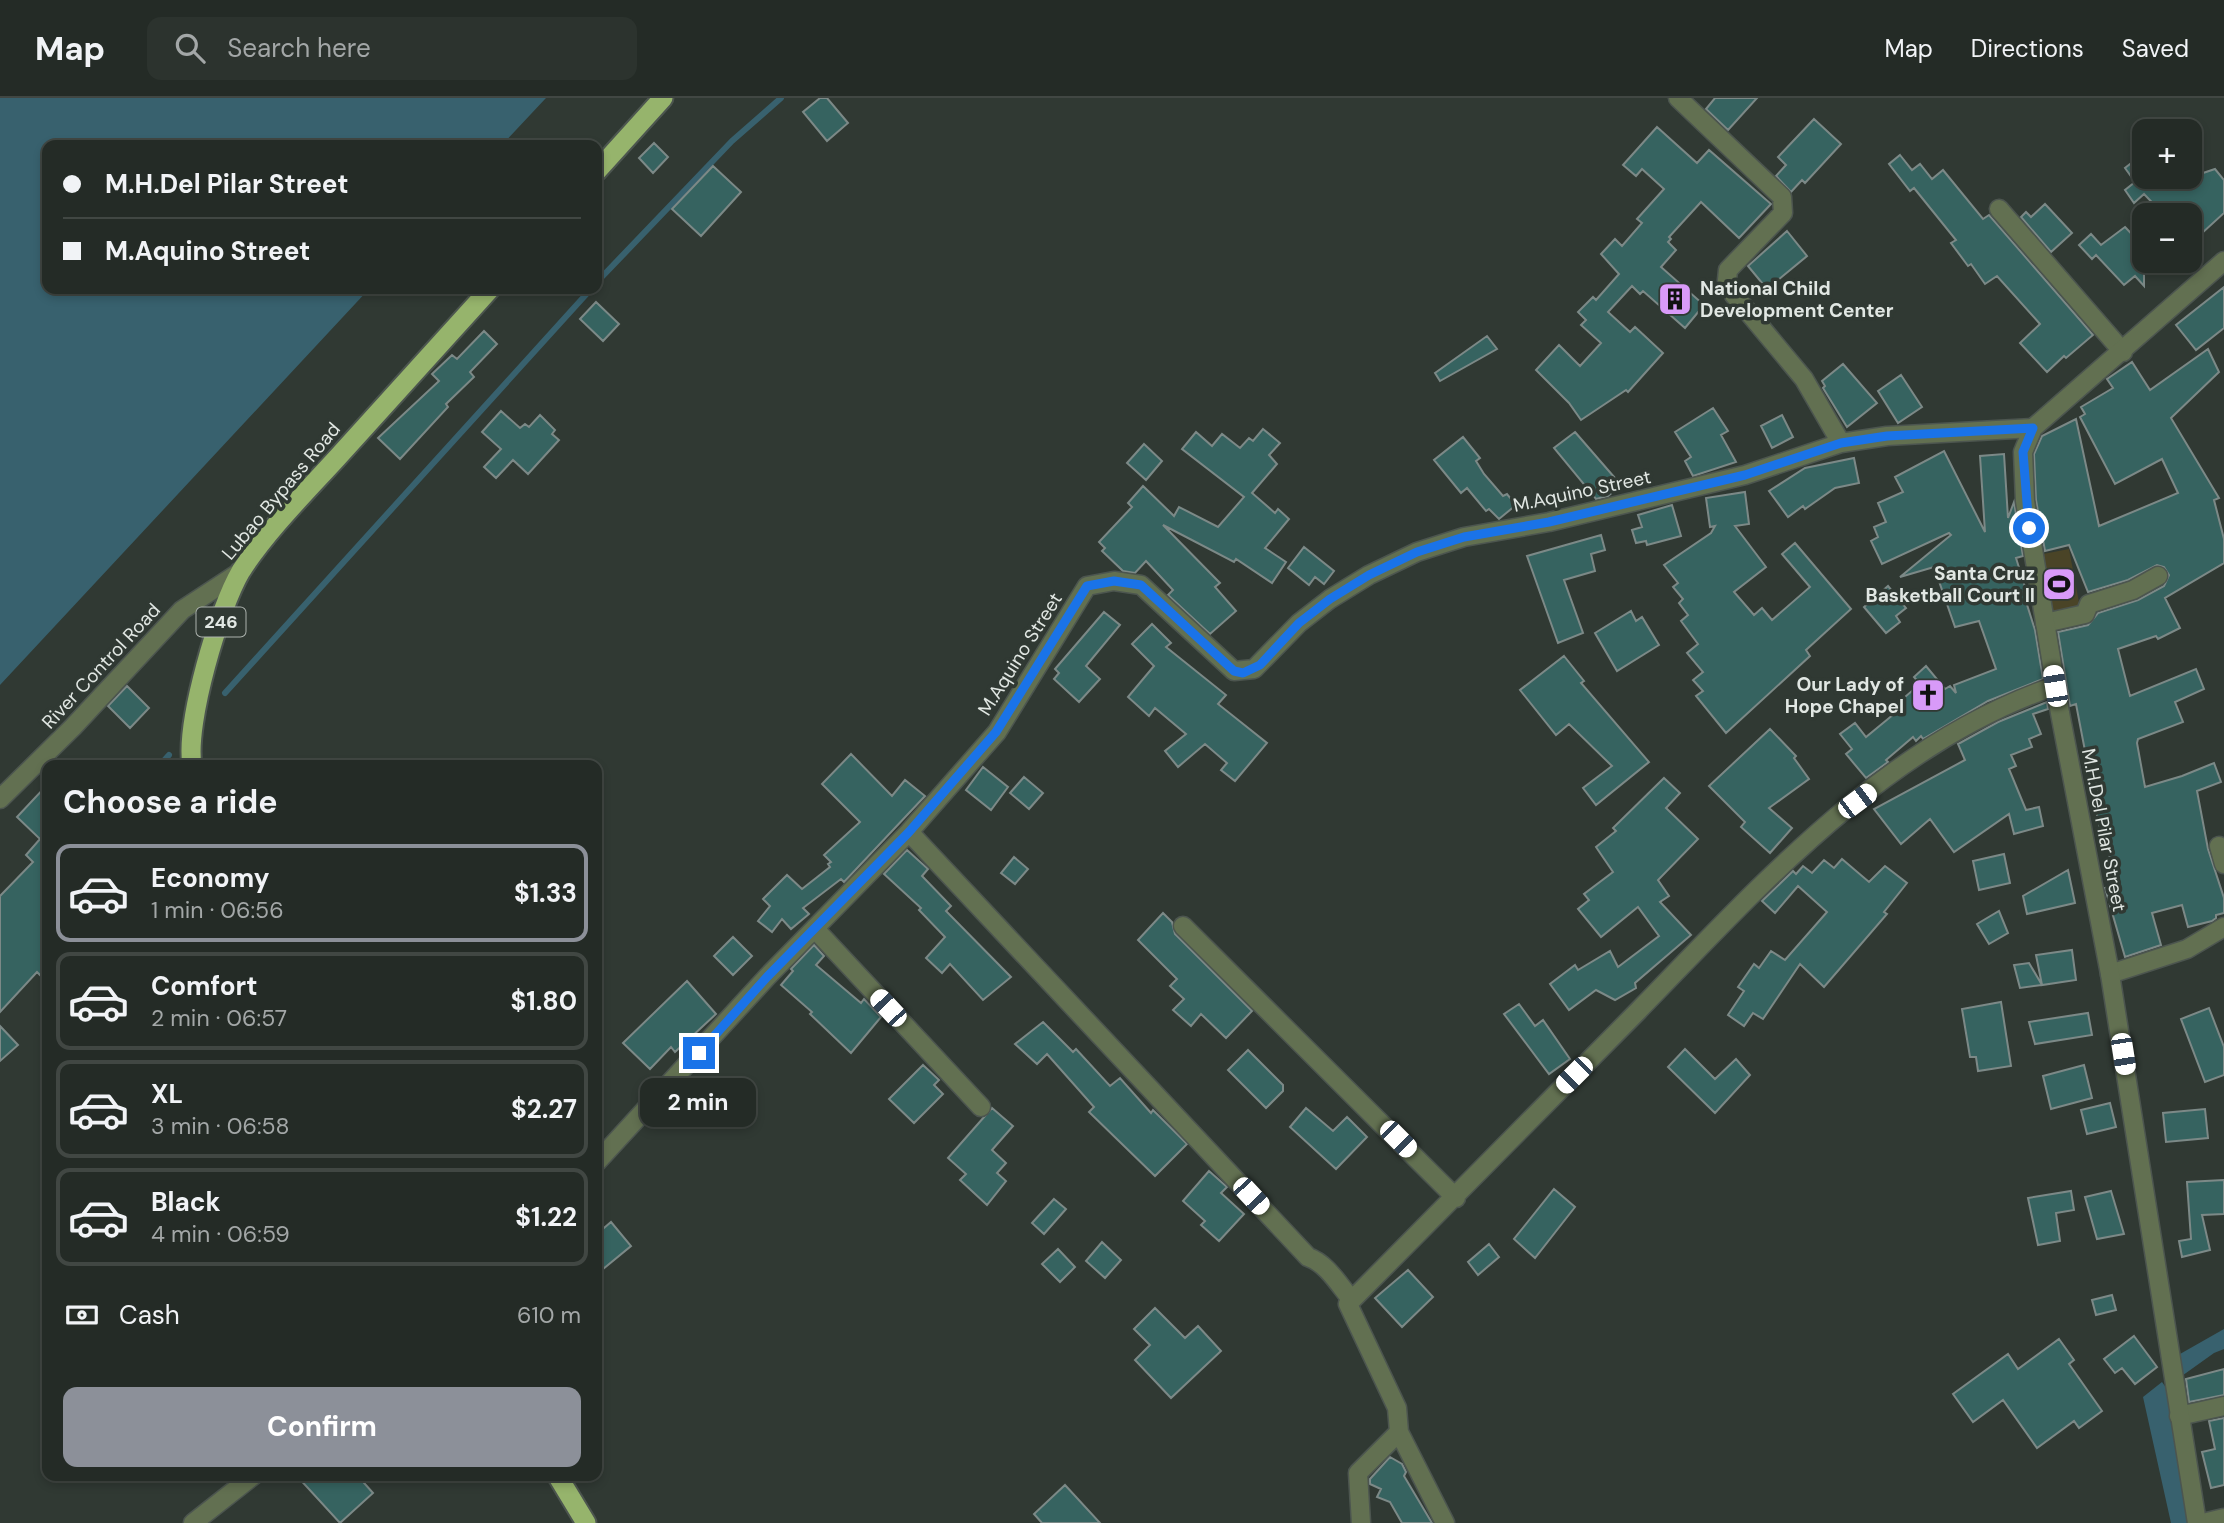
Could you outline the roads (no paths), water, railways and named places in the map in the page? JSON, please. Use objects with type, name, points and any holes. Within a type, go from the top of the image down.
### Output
[{"type":"highway","points":[[602,165],[663,98]]},
{"type":"highway","name":"Lubao Bypass Road","points":[[191,760],[193,714],[214,641],[240,572],[299,500],[485,294]]},
{"type":"highway","points":[[562,1481],[586,1523]]},
{"type":"street","points":[[1678,98],[1782,197],[1783,213],[1728,270],[1727,280],[1734,295],[1804,379],[1841,443]]},
{"type":"street","points":[[1999,209],[2123,352]]},
{"type":"street","points":[[2033,428],[2224,261]]},
{"type":"street","name":"M.Aquino Street","points":[[602,1158],[909,832],[996,732],[1087,586],[1114,581],[1141,585],[1234,671],[1243,673],[1260,665],[1299,623],[1330,599],[1417,552],[1464,537],[1549,522],[1745,475],[1841,443],[1887,436],[2033,428]]},
{"type":"street","name":"M.H.Del Pilar Street","points":[[2033,428],[2023,452],[2025,501],[2055,686],[2110,974],[2197,1523]]},
{"type":"street","name":"River Control Road","points":[[0,799],[73,727],[182,610],[240,572]]},
{"type":"street","points":[[2045,623],[2085,614],[2089,604],[2133,590],[2158,576]]},
{"type":"street","points":[[1348,1304],[1456,1198],[1744,902],[1841,812],[1972,722],[2026,696],[2055,686]]},
{"type":"street","points":[[909,832],[1308,1257],[1317,1260],[1350,1298],[1348,1304],[1397,1408],[1399,1432],[1445,1523]]},
{"type":"street","points":[[2219,846],[2224,864]]},
{"type":"street","points":[[1183,926],[1456,1198]]},
{"type":"street","points":[[2110,974],[2187,949],[2224,927]]},
{"type":"street","points":[[815,929],[981,1107]]},
{"type":"street","points":[[2179,1416],[2224,1406]]},
{"type":"street","points":[[1361,1523],[1358,1473],[1399,1432]]},
{"type":"street","points":[[194,1523],[246,1481]]},
{"type":"street","points":[[2203,1523],[2224,1518]]},
{"type":"water","points":[[0,98],[546,98],[507,140],[42,140],[42,294],[364,294],[0,685]]},
{"type":"water","points":[[2224,1329],[2224,1349],[2179,1378],[2180,1354]]},
{"type":"water","points":[[2162,1382],[2167,1389],[2191,1523],[2171,1523],[2143,1397]]},
{"type":"waterway","points":[[602,277],[732,141],[781,98]]},
{"type":"waterway","points":[[225,693],[586,294]]},
{"type":"waterway","points":[[164,760],[169,755]]},
{"type":"place","name":"National Child Development Center","points":[[1675,299]]},
{"type":"place","name":"Santa Cruz Basketball Court II","points":[[2059,584]]},
{"type":"place","name":"Our Lady of Hope Chapel","points":[[1928,695]]}]
